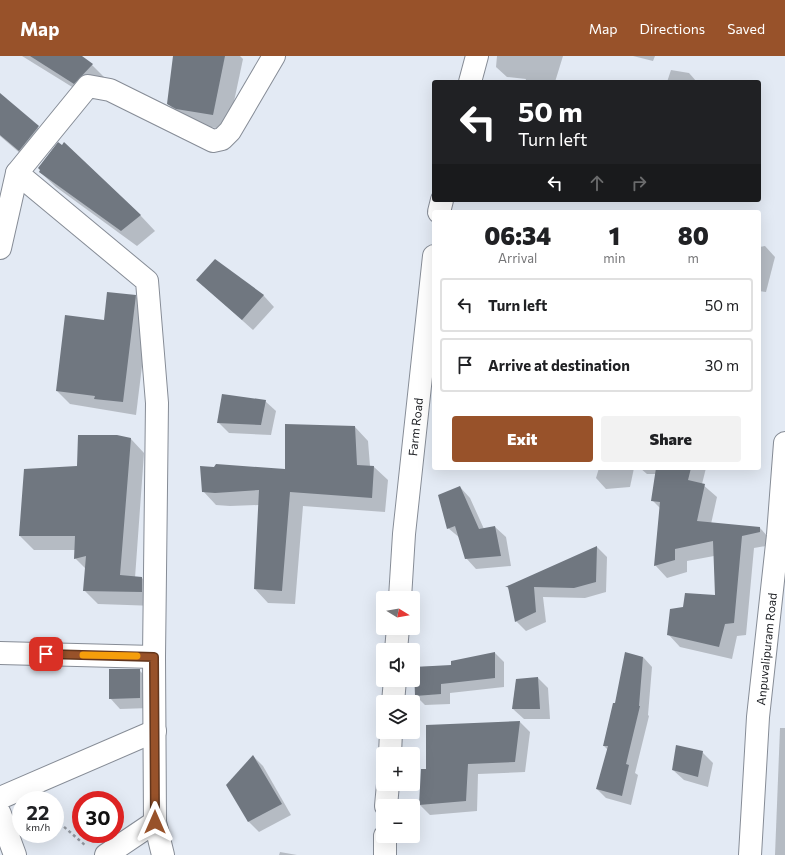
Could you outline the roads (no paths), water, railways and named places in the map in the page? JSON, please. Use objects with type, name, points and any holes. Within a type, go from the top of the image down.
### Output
[{"type":"street","points":[[0,248],[17,173],[88,86],[110,90],[213,141],[222,139],[230,131],[274,56]]},
{"type":"street","points":[[471,80],[477,56]]},
{"type":"street","points":[[17,173],[147,282],[157,403],[154,657],[155,822],[163,855]]},
{"type":"street","name":"Farm Road","points":[[400,591],[404,534],[432,275]]},
{"type":"street","name":"Anpuvalipuram Road","points":[[750,855],[758,717],[778,535],[785,443]]},
{"type":"street","points":[[0,653],[154,657]]},
{"type":"street","points":[[0,798],[155,731]]},
{"type":"street","points":[[0,814],[15,855]]},
{"type":"street","points":[[106,855],[155,822]]},
{"type":"street","points":[[384,843],[385,855]]}]
